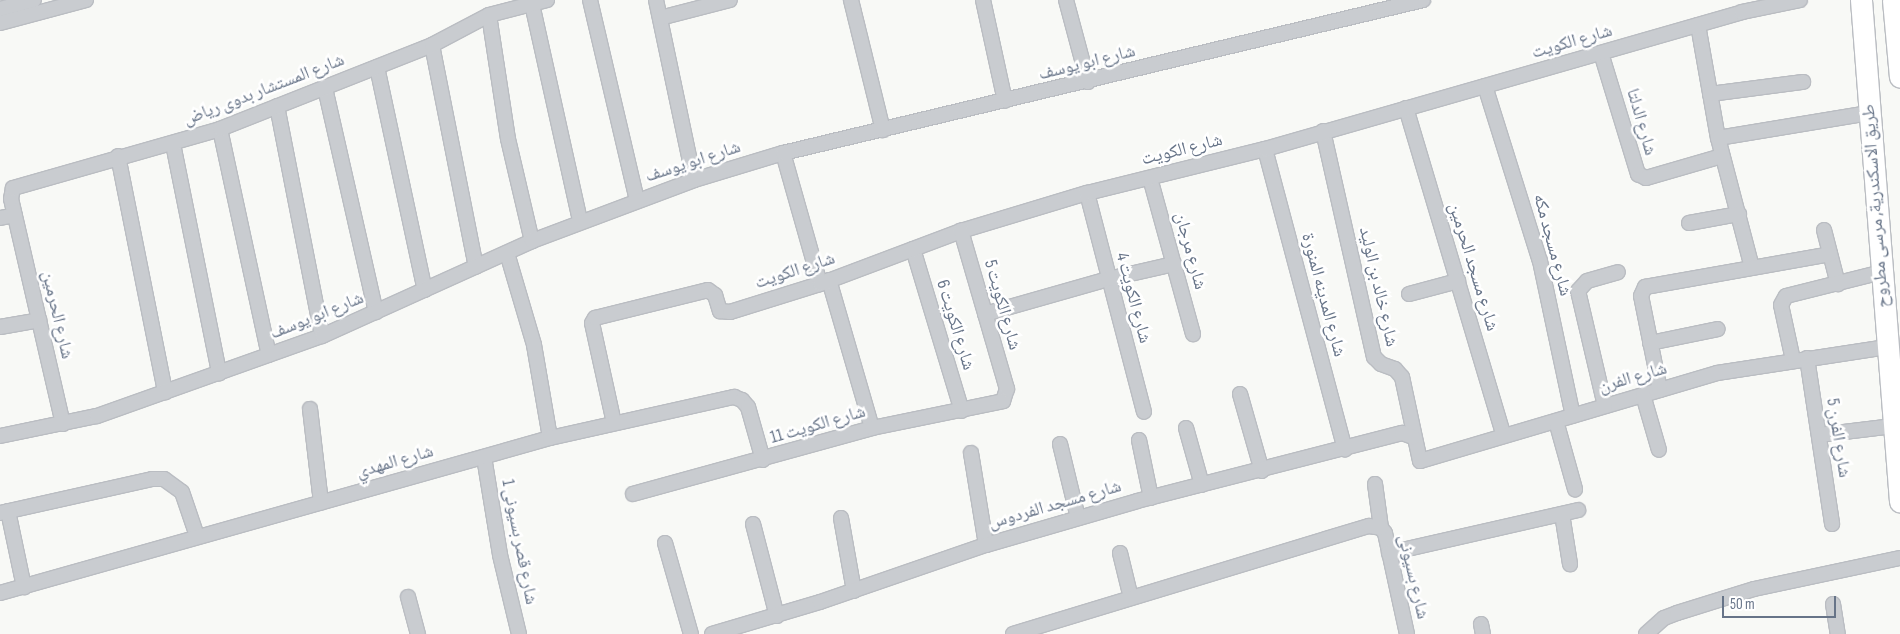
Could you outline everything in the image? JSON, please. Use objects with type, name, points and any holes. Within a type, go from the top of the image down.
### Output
[{"type":"main road","name":"طريق الاسكندرية, مرسى مطروح","points":[[1861,0],[1900,501]]},
{"type":"main road","points":[[1896,9],[1900,77]]},
{"type":"street","points":[[0,9],[34,0]]},
{"type":"street","points":[[0,23],[86,0]]},
{"type":"street","name":"شارع المستشار بدوى رياض","points":[[15,215],[11,199],[13,188],[118,156],[172,144],[220,129],[432,45],[488,15],[547,0]]},
{"type":"street","points":[[590,0],[637,200]]},
{"type":"street","points":[[656,0],[694,180]]},
{"type":"street","points":[[660,18],[730,0]]},
{"type":"street","points":[[851,0],[884,130]]},
{"type":"street","points":[[984,0],[1005,102]]},
{"type":"street","points":[[1066,0],[1088,82]]},
{"type":"street","name":"شارع ابو يوسف","points":[[0,436],[63,424],[165,392],[322,336],[532,241],[580,221],[694,180],[783,153],[1005,102],[1423,0]]},
{"type":"street","name":"شارع الكويت","points":[[614,423],[592,320],[708,290],[715,295],[720,311],[726,313],[824,282],[961,231],[1087,193],[1265,149],[1698,25],[1800,0]]},
{"type":"street","points":[[532,4],[580,221]]},
{"type":"street","points":[[488,15],[508,139],[532,241]]},
{"type":"street","points":[[1698,25],[1718,138],[1752,268]]},
{"type":"street","points":[[432,45],[476,267]]},
{"type":"street","name":"شارع الدلتا","points":[[1602,53],[1638,174],[1646,178],[1722,156]]},
{"type":"street","points":[[378,67],[425,290]]},
{"type":"street","points":[[1710,94],[1804,82]]},
{"type":"street","name":"شارع مسجد مكه","points":[[1485,86],[1540,261],[1573,416]]},
{"type":"street","points":[[325,88],[376,312]]},
{"type":"street","points":[[277,106],[322,336]]},
{"type":"street","name":"شارع مسجد الحرمين","points":[[1406,108],[1504,436]]},
{"type":"street","points":[[1718,138],[1869,113]]},
{"type":"street","points":[[220,129],[269,355]]},
{"type":"street","name":"شارع خالد بن الوليد","points":[[1323,131],[1374,357],[1381,364],[1396,369],[1402,377],[1413,436]]},
{"type":"street","points":[[172,144],[219,373]]},
{"type":"street","name":"شارع المدينه المنورة","points":[[1265,149],[1345,450]]},
{"type":"street","points":[[783,153],[872,428]]},
{"type":"street","points":[[118,156],[165,392]]},
{"type":"street","name":"شارع مرجان","points":[[1150,178],[1193,334]]},
{"type":"street","name":"شارع الكويت 4","points":[[1087,193],[1144,412]]},
{"type":"street","points":[[1689,223],[1739,214]]},
{"type":"street","points":[[0,218],[15,215]]},
{"type":"street","name":"شارع الحرمين","points":[[15,215],[63,424]]},
{"type":"street","points":[[1824,230],[1838,284],[1882,272]]},
{"type":"street","name":"شارع الكويت 5","points":[[961,231],[1007,389]]},
{"type":"street","name":"شارع الكويت 6","points":[[913,249],[962,411]]},
{"type":"street","points":[[507,252],[534,345],[550,438]]},
{"type":"street","points":[[1660,390],[1641,296],[1645,287],[1830,254]]},
{"type":"street","points":[[985,314],[1108,279],[1174,264]]},
{"type":"street","points":[[1605,406],[1578,291],[1587,281],[1618,272]]},
{"type":"street","points":[[1409,294],[1458,281]]},
{"type":"street","name":"شارع الفرن 5","points":[[1832,524],[1819,435],[1783,300],[1791,295],[1838,284]]},
{"type":"street","points":[[0,327],[39,320]]},
{"type":"street","points":[[1650,343],[1718,329]]},
{"type":"street","name":"شارع الفرن","points":[[1413,436],[1418,457],[1423,462],[1504,436],[1716,374],[1800,359],[1887,347]]},
{"type":"street","name":"شارع الكويت 11","points":[[633,494],[763,460],[872,428],[997,404],[1006,396],[1007,389]]},
{"type":"street","points":[[1240,394],[1262,471]]},
{"type":"street","points":[[1643,395],[1659,450]]},
{"type":"street","name":"شارع المهدي","points":[[0,594],[197,536],[550,438],[734,397],[742,400],[748,407],[763,460]]},
{"type":"street","points":[[310,409],[321,502]]},
{"type":"street","points":[[1556,421],[1575,489]]},
{"type":"street","points":[[1186,428],[1202,485]]},
{"type":"street","name":"شارع مسجد الفردوس","points":[[712,634],[777,616],[854,591],[986,544],[1078,518],[1345,450],[1402,433],[1413,436]]},
{"type":"street","points":[[1819,435],[1896,438]]},
{"type":"street","points":[[1139,440],[1151,498]]},
{"type":"street","points":[[1060,444],[1078,518]]},
{"type":"street","points":[[971,453],[986,544]]},
{"type":"street","name":"شارع قصر بسيونى 1","points":[[484,456],[500,554],[519,634]]},
{"type":"street","points":[[24,587],[4,512],[152,479],[174,484],[182,492],[197,536]]},
{"type":"street","name":"شارع بسيونى","points":[[1375,484],[1381,528],[1385,533],[1390,553],[1407,634]]},
{"type":"street","points":[[1390,553],[1578,510]]},
{"type":"street","points":[[1562,514],[1570,564]]},
{"type":"street","points":[[841,518],[854,591]]},
{"type":"street","points":[[753,524],[777,616]]},
{"type":"street","points":[[1013,634],[1369,526],[1381,528]]},
{"type":"street","points":[[665,543],[691,634]]},
{"type":"street","points":[[1120,553],[1131,598]]},
{"type":"street","points":[[1646,634],[1664,618],[1685,610],[1754,590],[1900,558]]},
{"type":"street","points":[[408,597],[418,634]]},
{"type":"street","points":[[1833,604],[1838,634]]}]
